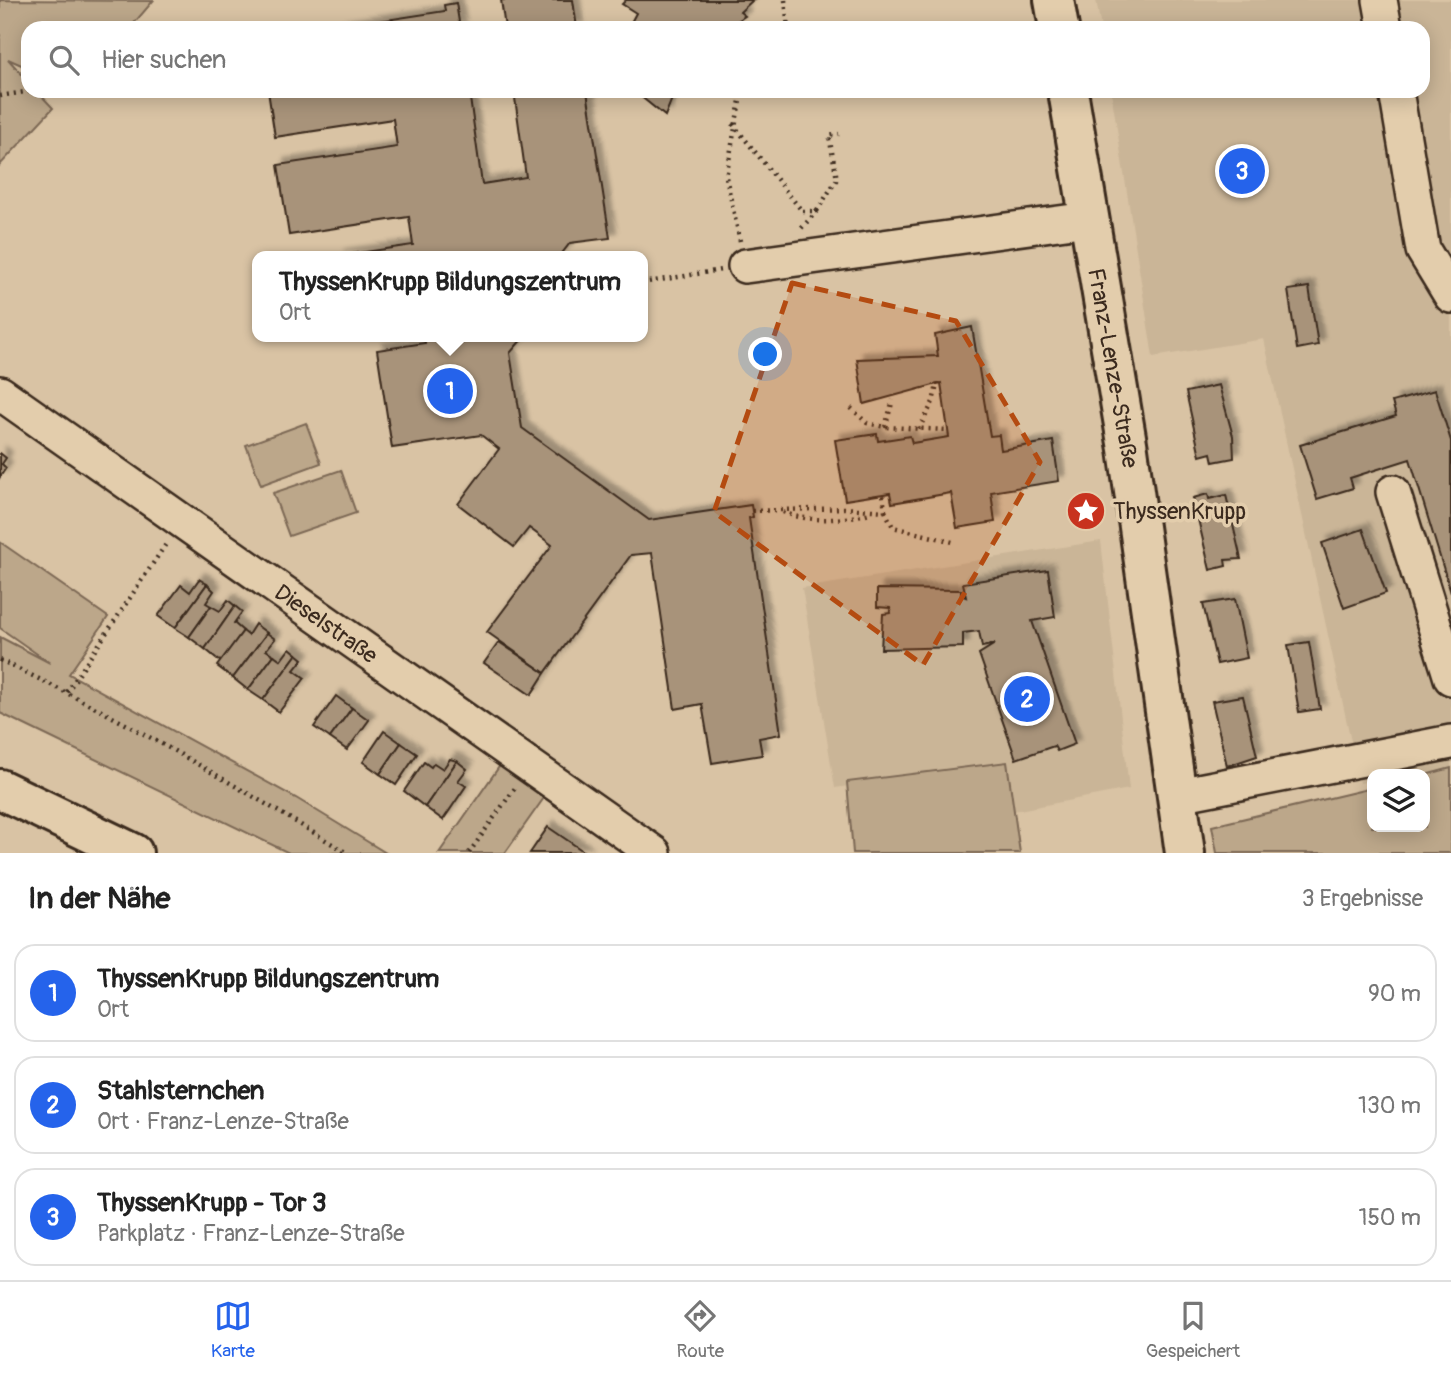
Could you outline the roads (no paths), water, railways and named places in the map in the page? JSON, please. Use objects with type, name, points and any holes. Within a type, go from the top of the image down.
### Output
[{"type":"main road","points":[[1054,0],[1058,21]]},
{"type":"main road","name":"Franz-Lenze-Straße","points":[[1069,98],[1128,449],[1185,853]]},
{"type":"main road","points":[[0,789],[133,853]]},
{"type":"street","points":[[1380,0],[1384,21]]},
{"type":"street","points":[[1397,98],[1423,250],[1451,296]]},
{"type":"street","points":[[758,265],[1088,219]]},
{"type":"street","name":"Dieselstraße","points":[[0,393],[654,853]]},
{"type":"street","points":[[1393,492],[1451,678]]},
{"type":"street","points":[[1178,795],[1451,742]]},
{"type":"place","name":"ThyssenKrupp - Tor 3","points":[[1242,171]]},
{"type":"place","name":"ThyssenKrupp Bildungszentrum","points":[[450,391]]},
{"type":"place","name":"ThyssenKrupp","points":[[1086,511]]},
{"type":"place","name":"Stahlsternchen","points":[[1027,699]]}]
